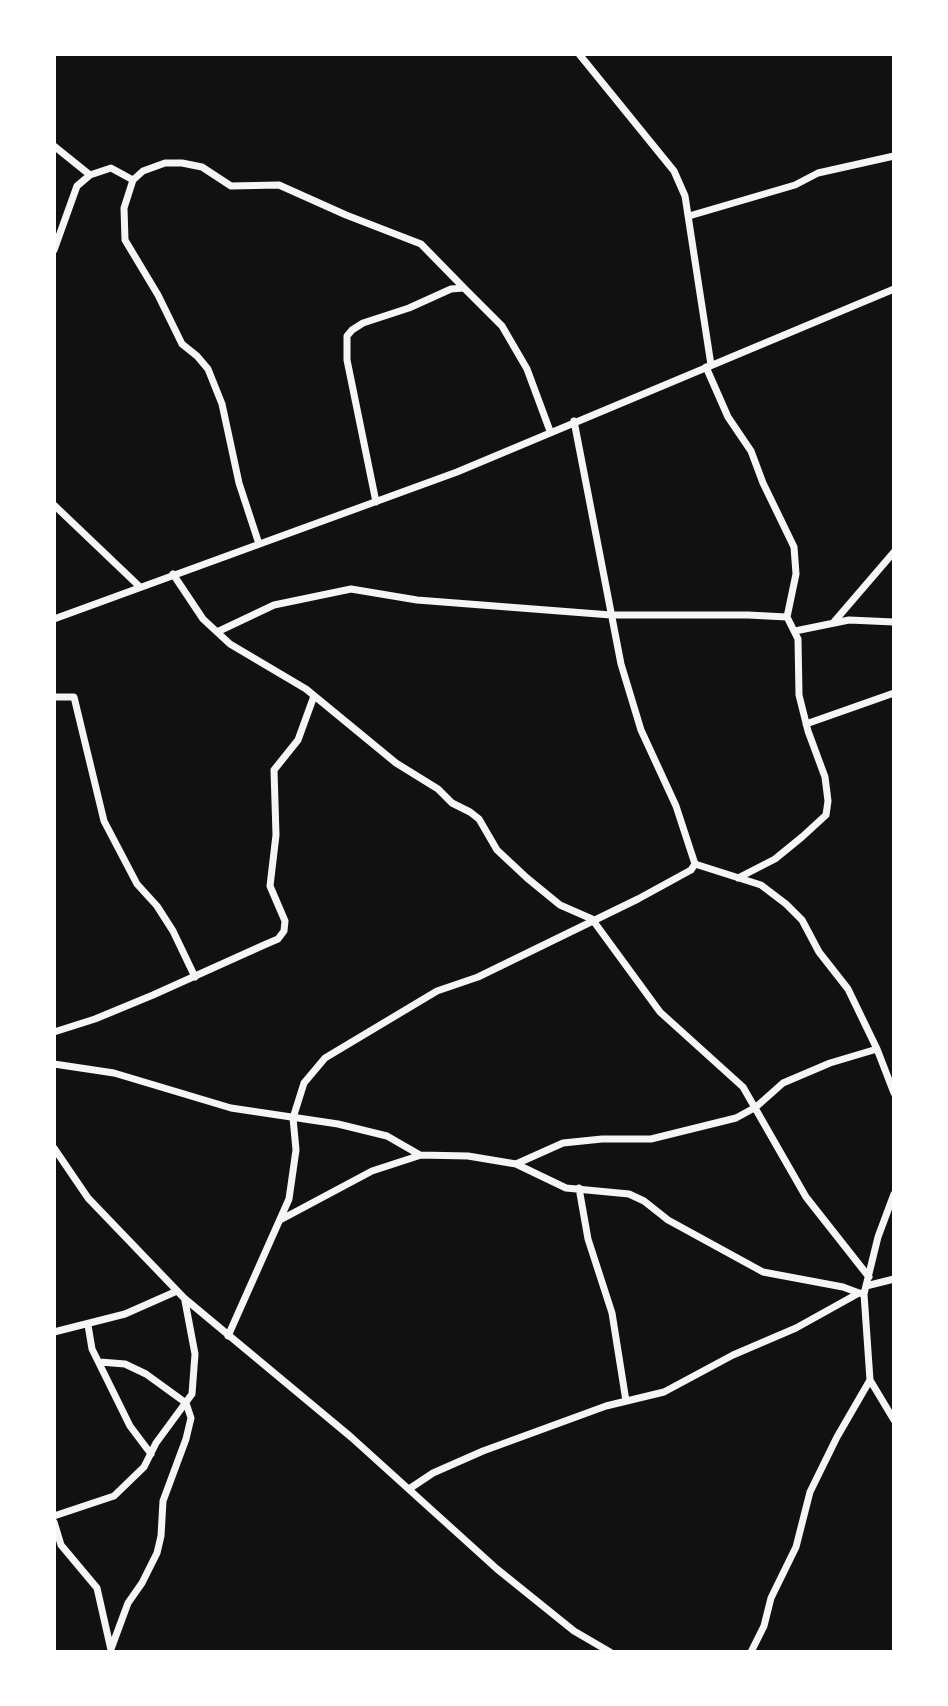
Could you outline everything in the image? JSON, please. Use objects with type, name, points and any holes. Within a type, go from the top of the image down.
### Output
[{"type":"street","points":[[579,54],[674,171],[685,196],[709,366],[728,417],[751,451],[794,547],[796,574],[787,617],[798,639],[799,695],[825,777],[826,815],[775,859],[738,878]]},
{"type":"street","points":[[54,146],[90,175]]},
{"type":"street","points":[[689,216],[795,185],[818,173],[894,156]]},
{"type":"street","points":[[259,544],[239,483],[222,404],[208,369],[182,344],[158,295],[125,240],[124,208],[133,180],[143,171],[165,163],[182,163],[202,167],[231,186],[279,185],[421,244],[502,326],[527,369],[550,431]]},
{"type":"street","points":[[54,250],[77,186],[90,175],[111,168],[133,180]]},
{"type":"street","points":[[376,502],[350,381],[347,336],[363,323],[435,298],[451,289],[464,288]]},
{"type":"street","points":[[54,619],[457,472],[894,289]]},
{"type":"street","points":[[574,421],[621,664],[641,730],[676,806],[695,864]]},
{"type":"street","points":[[54,505],[140,587]]},
{"type":"street","points":[[833,623],[894,552]]},
{"type":"street","points":[[173,574],[203,619],[217,632],[250,657],[314,696],[396,763],[479,819],[503,857],[548,897],[592,919],[660,1012],[736,1078],[756,1107],[806,1197],[865,1288]]},
{"type":"street","points":[[217,632],[274,605],[351,589],[417,600],[611,615],[787,617]]},
{"type":"street","points":[[795,631],[849,620],[894,622]]},
{"type":"street","points":[[806,724],[894,693]]},
{"type":"street","points":[[54,1032],[104,1016],[278,939],[284,931],[285,921],[270,886],[276,835],[274,770],[298,740],[314,696]]},
{"type":"street","points":[[54,697],[74,697],[104,821],[137,884],[157,906],[173,931],[195,977]]},
{"type":"street","points":[[695,864],[761,885],[802,920],[819,952],[848,989],[894,1093]]},
{"type":"street","points":[[228,1336],[289,1199],[294,1168],[293,1118],[304,1083],[325,1058],[437,991],[478,977],[638,899],[691,870],[695,864]]},
{"type":"street","points":[[516,1164],[563,1143],[651,1139],[736,1118],[756,1107],[783,1083],[830,1063],[877,1049]]},
{"type":"street","points":[[54,1064],[114,1073],[231,1108],[387,1136],[420,1155]]},
{"type":"street","points":[[54,1148],[88,1198],[184,1298],[351,1437],[497,1569],[563,1622],[610,1652]]},
{"type":"street","points":[[282,1219],[381,1167],[420,1155],[468,1156],[516,1164],[566,1188],[629,1194],[644,1201],[668,1220],[763,1272],[843,1287],[865,1288]]},
{"type":"street","points":[[579,1188],[588,1239],[612,1313],[626,1401]]},
{"type":"street","points":[[894,1194],[878,1237],[865,1288],[870,1380],[894,1420]]},
{"type":"street","points":[[409,1489],[433,1473],[483,1451],[626,1401],[664,1392],[733,1355],[796,1328],[865,1288],[894,1279]]},
{"type":"street","points":[[54,1332],[125,1314],[177,1291]]},
{"type":"street","points":[[54,1516],[114,1496],[144,1467],[156,1443],[192,1394],[195,1354],[184,1298]]},
{"type":"street","points":[[88,1325],[92,1349],[130,1426],[151,1454]]},
{"type":"street","points":[[100,1362],[125,1364],[146,1374],[186,1403],[191,1418],[163,1501],[157,1553],[128,1603],[111,1651]]},
{"type":"street","points":[[751,1652],[764,1626],[771,1598],[796,1547],[810,1492],[870,1380]]},
{"type":"street","points":[[54,1522],[61,1545],[97,1588],[111,1651]]}]
